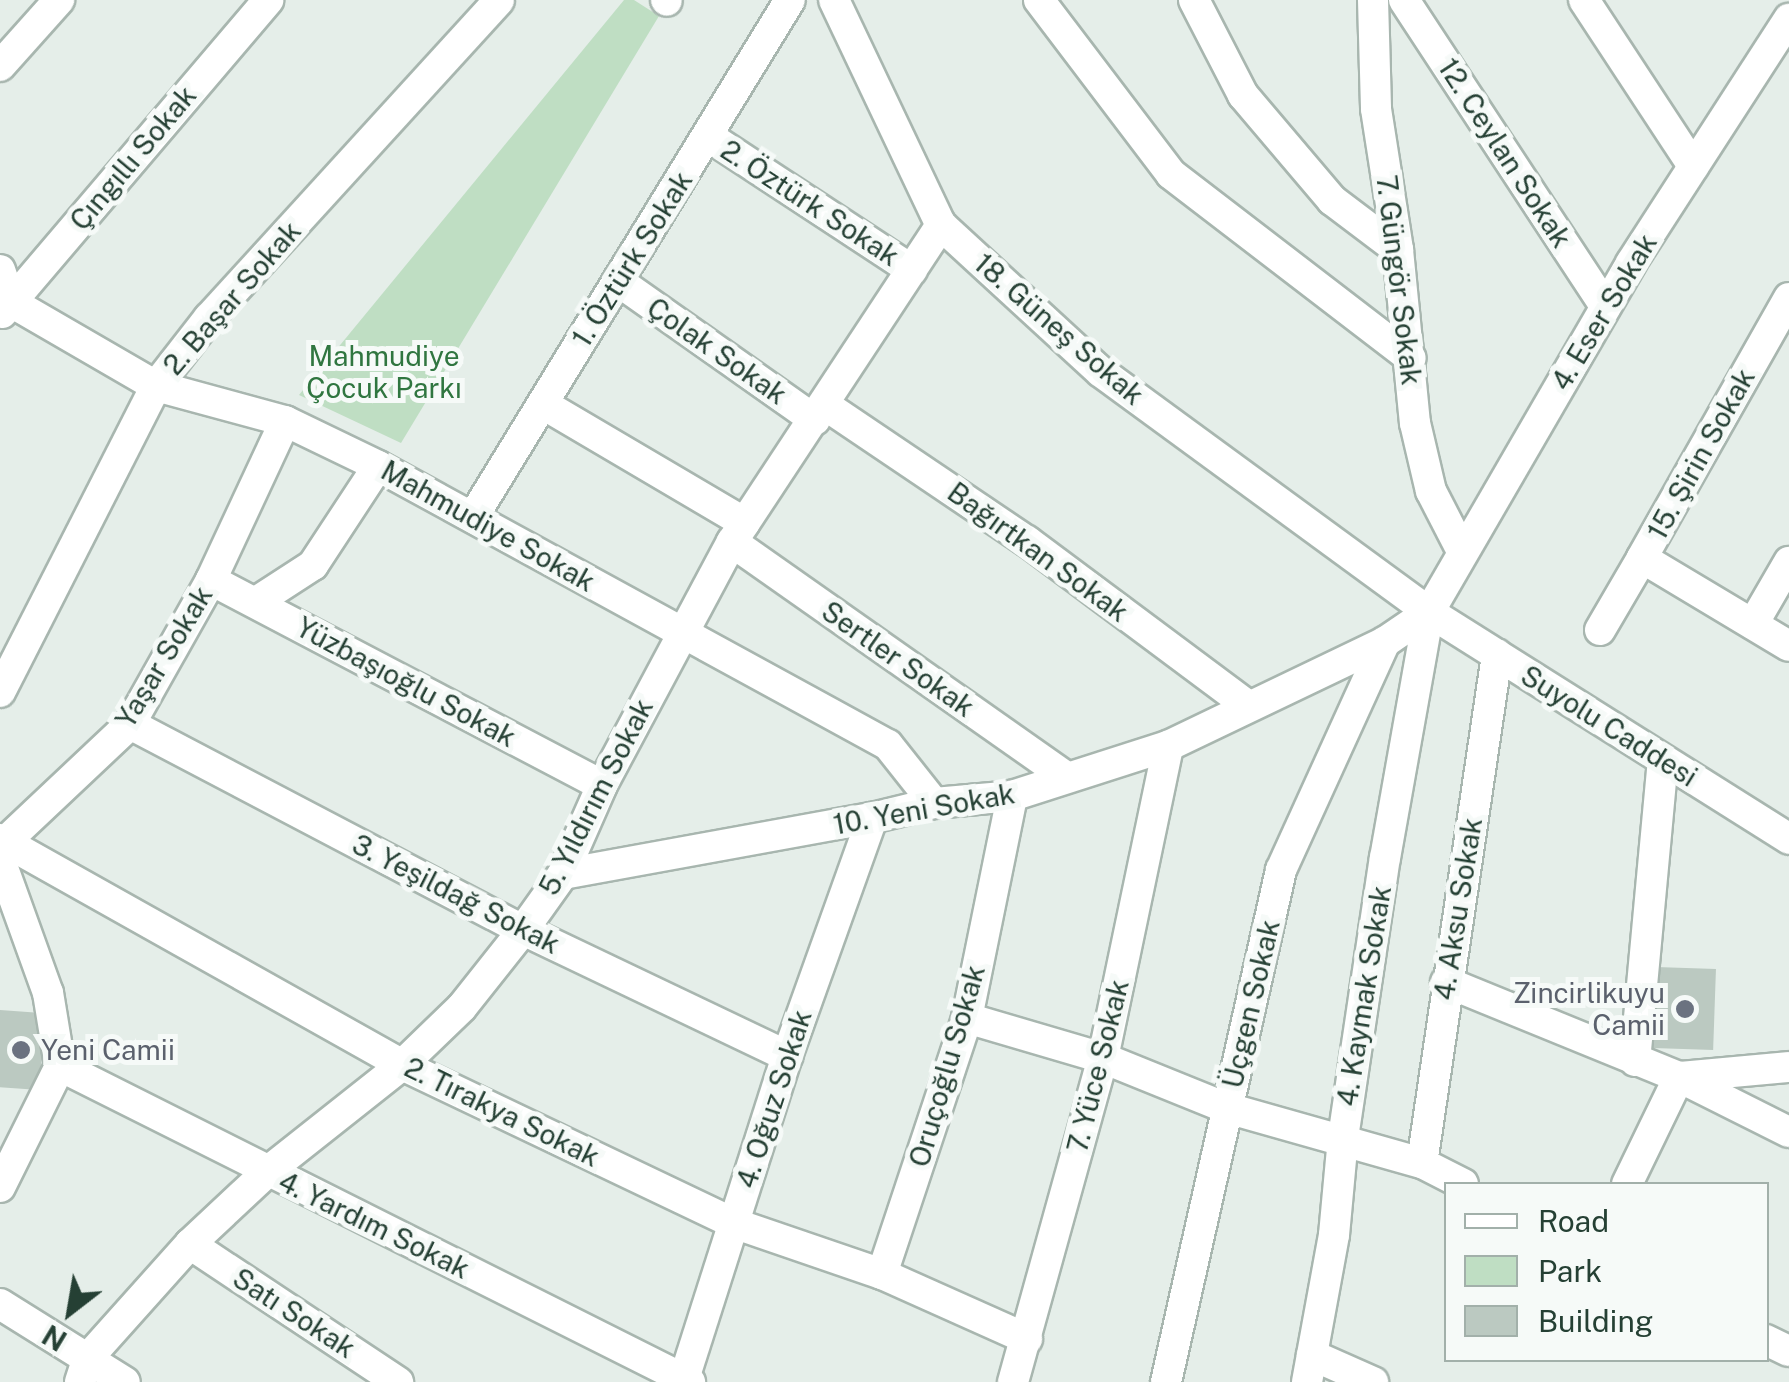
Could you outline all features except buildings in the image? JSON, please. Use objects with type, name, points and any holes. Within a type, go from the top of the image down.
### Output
[{"type":"street","points":[[0,66],[59,0]]},
{"type":"street","name":"Çıngıllı Sokak","points":[[5,309],[268,0]]},
{"type":"street","name":"2. Başar Sokak","points":[[0,692],[156,386],[209,318],[499,0]]},
{"type":"street","name":"1. Öztürk Sokak","points":[[473,517],[790,0]]},
{"type":"street","name":"18. Güneş Sokak","points":[[834,0],[941,225],[1101,372],[1429,612]]},
{"type":"street","points":[[1038,0],[1171,174],[1411,358]]},
{"type":"street","points":[[1194,0],[1243,95],[1332,200],[1398,250]]},
{"type":"street","name":"7. Güngör Sokak","points":[[1373,0],[1376,109],[1398,250],[1415,423],[1432,491],[1462,550]]},
{"type":"street","name":"12. Ceylan Sokak","points":[[1404,0],[1606,307]]},
{"type":"street","points":[[1584,0],[1693,166]]},
{"type":"street","name":"4. Eser Sokak","points":[[1429,612],[1462,550],[1782,13]]},
{"type":"street","name":"2. Öztürk Sokak","points":[[708,136],[912,270]]},
{"type":"street","name":"5. Yıldırım Sokak","points":[[84,1370],[190,1244],[267,1172],[402,1065],[462,1006],[523,930],[563,874],[602,785],[680,632],[739,533],[941,225]]},
{"type":"street","points":[[0,270],[5,309]]},
{"type":"street","name":"Çolak Sokak","points":[[618,281],[820,413]]},
{"type":"street","name":"15. Şirin Sokak","points":[[1600,630],[1789,298]]},
{"type":"street","name":"Mahmudiye Sokak","points":[[5,309],[156,386],[285,422],[378,466],[888,745],[934,803]]},
{"type":"street","name":"Sertler Sokak","points":[[543,404],[739,533],[1065,776]]},
{"type":"street","name":"Bağırtkan Sokak","points":[[820,413],[1027,541],[1247,706]]},
{"type":"street","name":"Yaşar Sokak","points":[[1,850],[130,724],[210,580],[285,422]]},
{"type":"street","name":"Yaşar Sokak","points":[[256,602],[313,565],[378,466]]},
{"type":"street","name":"15. Şirin Sokak","points":[[1642,558],[1789,646]]},
{"type":"street","points":[[1753,624],[1789,562]]},
{"type":"street","name":"Yüzbaşıoğlu Sokak","points":[[210,580],[602,785]]},
{"type":"street","name":"10. Yeni Sokak","points":[[563,874],[872,818],[934,803],[1012,796],[1168,746],[1385,642],[1429,612]]},
{"type":"street","name":"Suyolu Caddesi","points":[[1429,612],[1789,839]]},
{"type":"street","name":"4. Kaymak Sokak","points":[[1310,1368],[1334,1235],[1343,1138],[1429,612]]},
{"type":"street","name":"Üçgen Sokak","points":[[1166,1382],[1282,870],[1385,642]]},
{"type":"street","name":"4. Aksu Sokak","points":[[1422,1163],[1497,656]]},
{"type":"street","name":"3. Yeşildağ Sokak","points":[[130,724],[523,930],[787,1056]]},
{"type":"street","name":"7. Yüce Sokak","points":[[1013,1382],[1102,1058],[1168,746]]},
{"type":"street","points":[[1635,1060],[1663,760]]},
{"type":"street","name":"Oruçoğlu Sokak","points":[[882,1274],[968,1018],[1012,796]]},
{"type":"street","name":"4. Oğuz Sokak","points":[[686,1381],[787,1056],[872,818]]},
{"type":"street","points":[[0,1187],[60,1066],[48,993],[1,850]]},
{"type":"street","name":"2. Tırakya Sokak","points":[[1,850],[402,1065],[733,1223],[882,1274],[1027,1339]]},
{"type":"street","points":[[1446,982],[1679,1077],[1789,1132]]},
{"type":"street","points":[[968,1018],[1102,1058],[1227,1108],[1422,1163],[1459,1182]]},
{"type":"street","name":"4. Yardım Sokak","points":[[60,1066],[686,1381]]},
{"type":"street","points":[[1679,1077],[1789,1067]]},
{"type":"street","points":[[1628,1182],[1679,1077]]},
{"type":"street","name":"Satı Sokak","points":[[190,1244],[398,1382]]},
{"type":"street","points":[[0,1306],[84,1370],[125,1382]]},
{"type":"street","points":[[1310,1368],[1373,1382]]},
{"type":"green space","name":"Mahmudiye Çocuk Parkı","points":[[624,0],[634,0],[659,16],[401,443],[299,395]]},
{"type":"place","name":"Zincirlikuyu Camii","points":[[1685,1009]]},
{"type":"place","name":"Yeni Camii","points":[[21,1050]]}]
